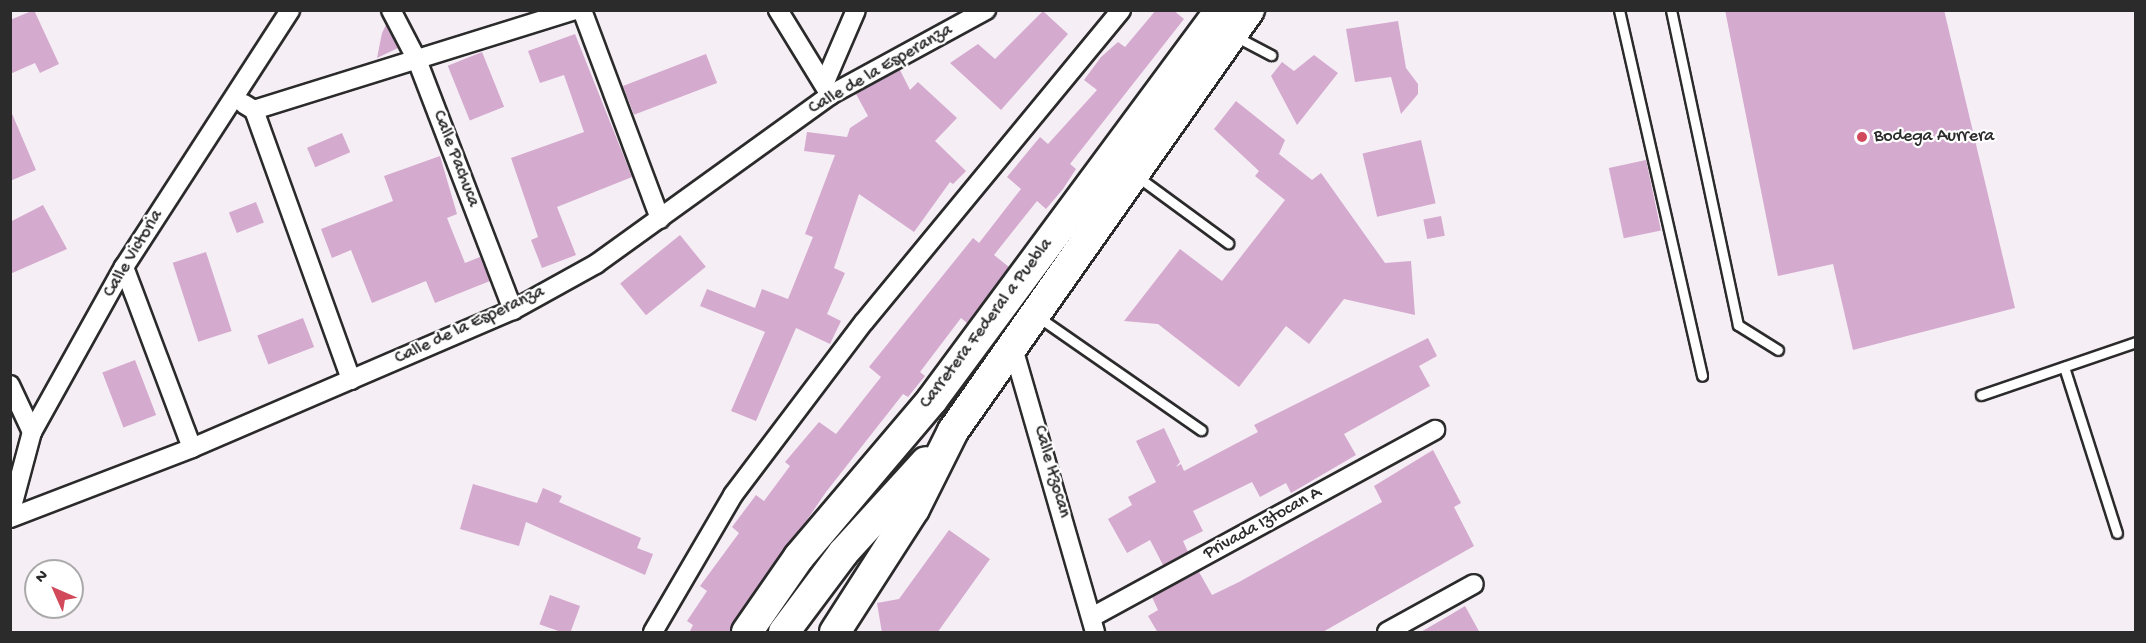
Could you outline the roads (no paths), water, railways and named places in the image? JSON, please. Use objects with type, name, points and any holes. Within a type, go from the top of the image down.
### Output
[{"type":"main road","name":"Carretera Federal a Puebla","points":[[747,633],[799,557],[932,400],[987,325],[1020,305],[1123,165],[1222,22],[1249,10]]},
{"type":"main road","name":"Carretera Federal a Puebla","points":[[835,633],[914,510],[953,431],[1015,344],[1020,305]]},
{"type":"main road","points":[[784,633],[843,553],[953,431]]},
{"type":"street","name":"Calle Victoria","points":[[10,516],[32,432],[124,267],[290,10]]},
{"type":"street","name":"Calle Pachuca","points":[[391,10],[417,60],[513,310]]},
{"type":"street","points":[[254,110],[575,10]]},
{"type":"street","points":[[582,10],[660,219]]},
{"type":"street","points":[[778,10],[828,89]]},
{"type":"street","points":[[828,89],[856,10]]},
{"type":"street","name":"Calle de la Esperanza","points":[[10,516],[192,448],[513,310],[596,264],[660,219],[828,89],[986,10]]},
{"type":"street","points":[[653,633],[733,495],[864,322],[1121,10]]},
{"type":"street","points":[[232,97],[254,110],[351,380]]},
{"type":"street","points":[[124,267],[192,448]]},
{"type":"street","points":[[987,325],[1015,344]]},
{"type":"street","name":"Calle Itzocan","points":[[1015,344],[1094,625]]},
{"type":"street","points":[[10,385],[32,432]]},
{"type":"street","name":"Privada Iztocan A","points":[[1094,625],[1434,430]]},
{"type":"street","points":[[1388,633],[1474,584]]},
{"type":"lane","points":[[1619,10],[1702,376]]},
{"type":"lane","points":[[1671,10],[1738,325],[1778,350]]},
{"type":"lane","points":[[1222,22],[1271,55]]},
{"type":"lane","points":[[1123,165],[1228,243]]},
{"type":"lane","points":[[1020,305],[1201,429]]},
{"type":"lane","points":[[1981,395],[2136,342]]},
{"type":"lane","points":[[2064,367],[2117,533]]},
{"type":"place","name":"Bodega Aurrera","points":[[1862,137]]}]
